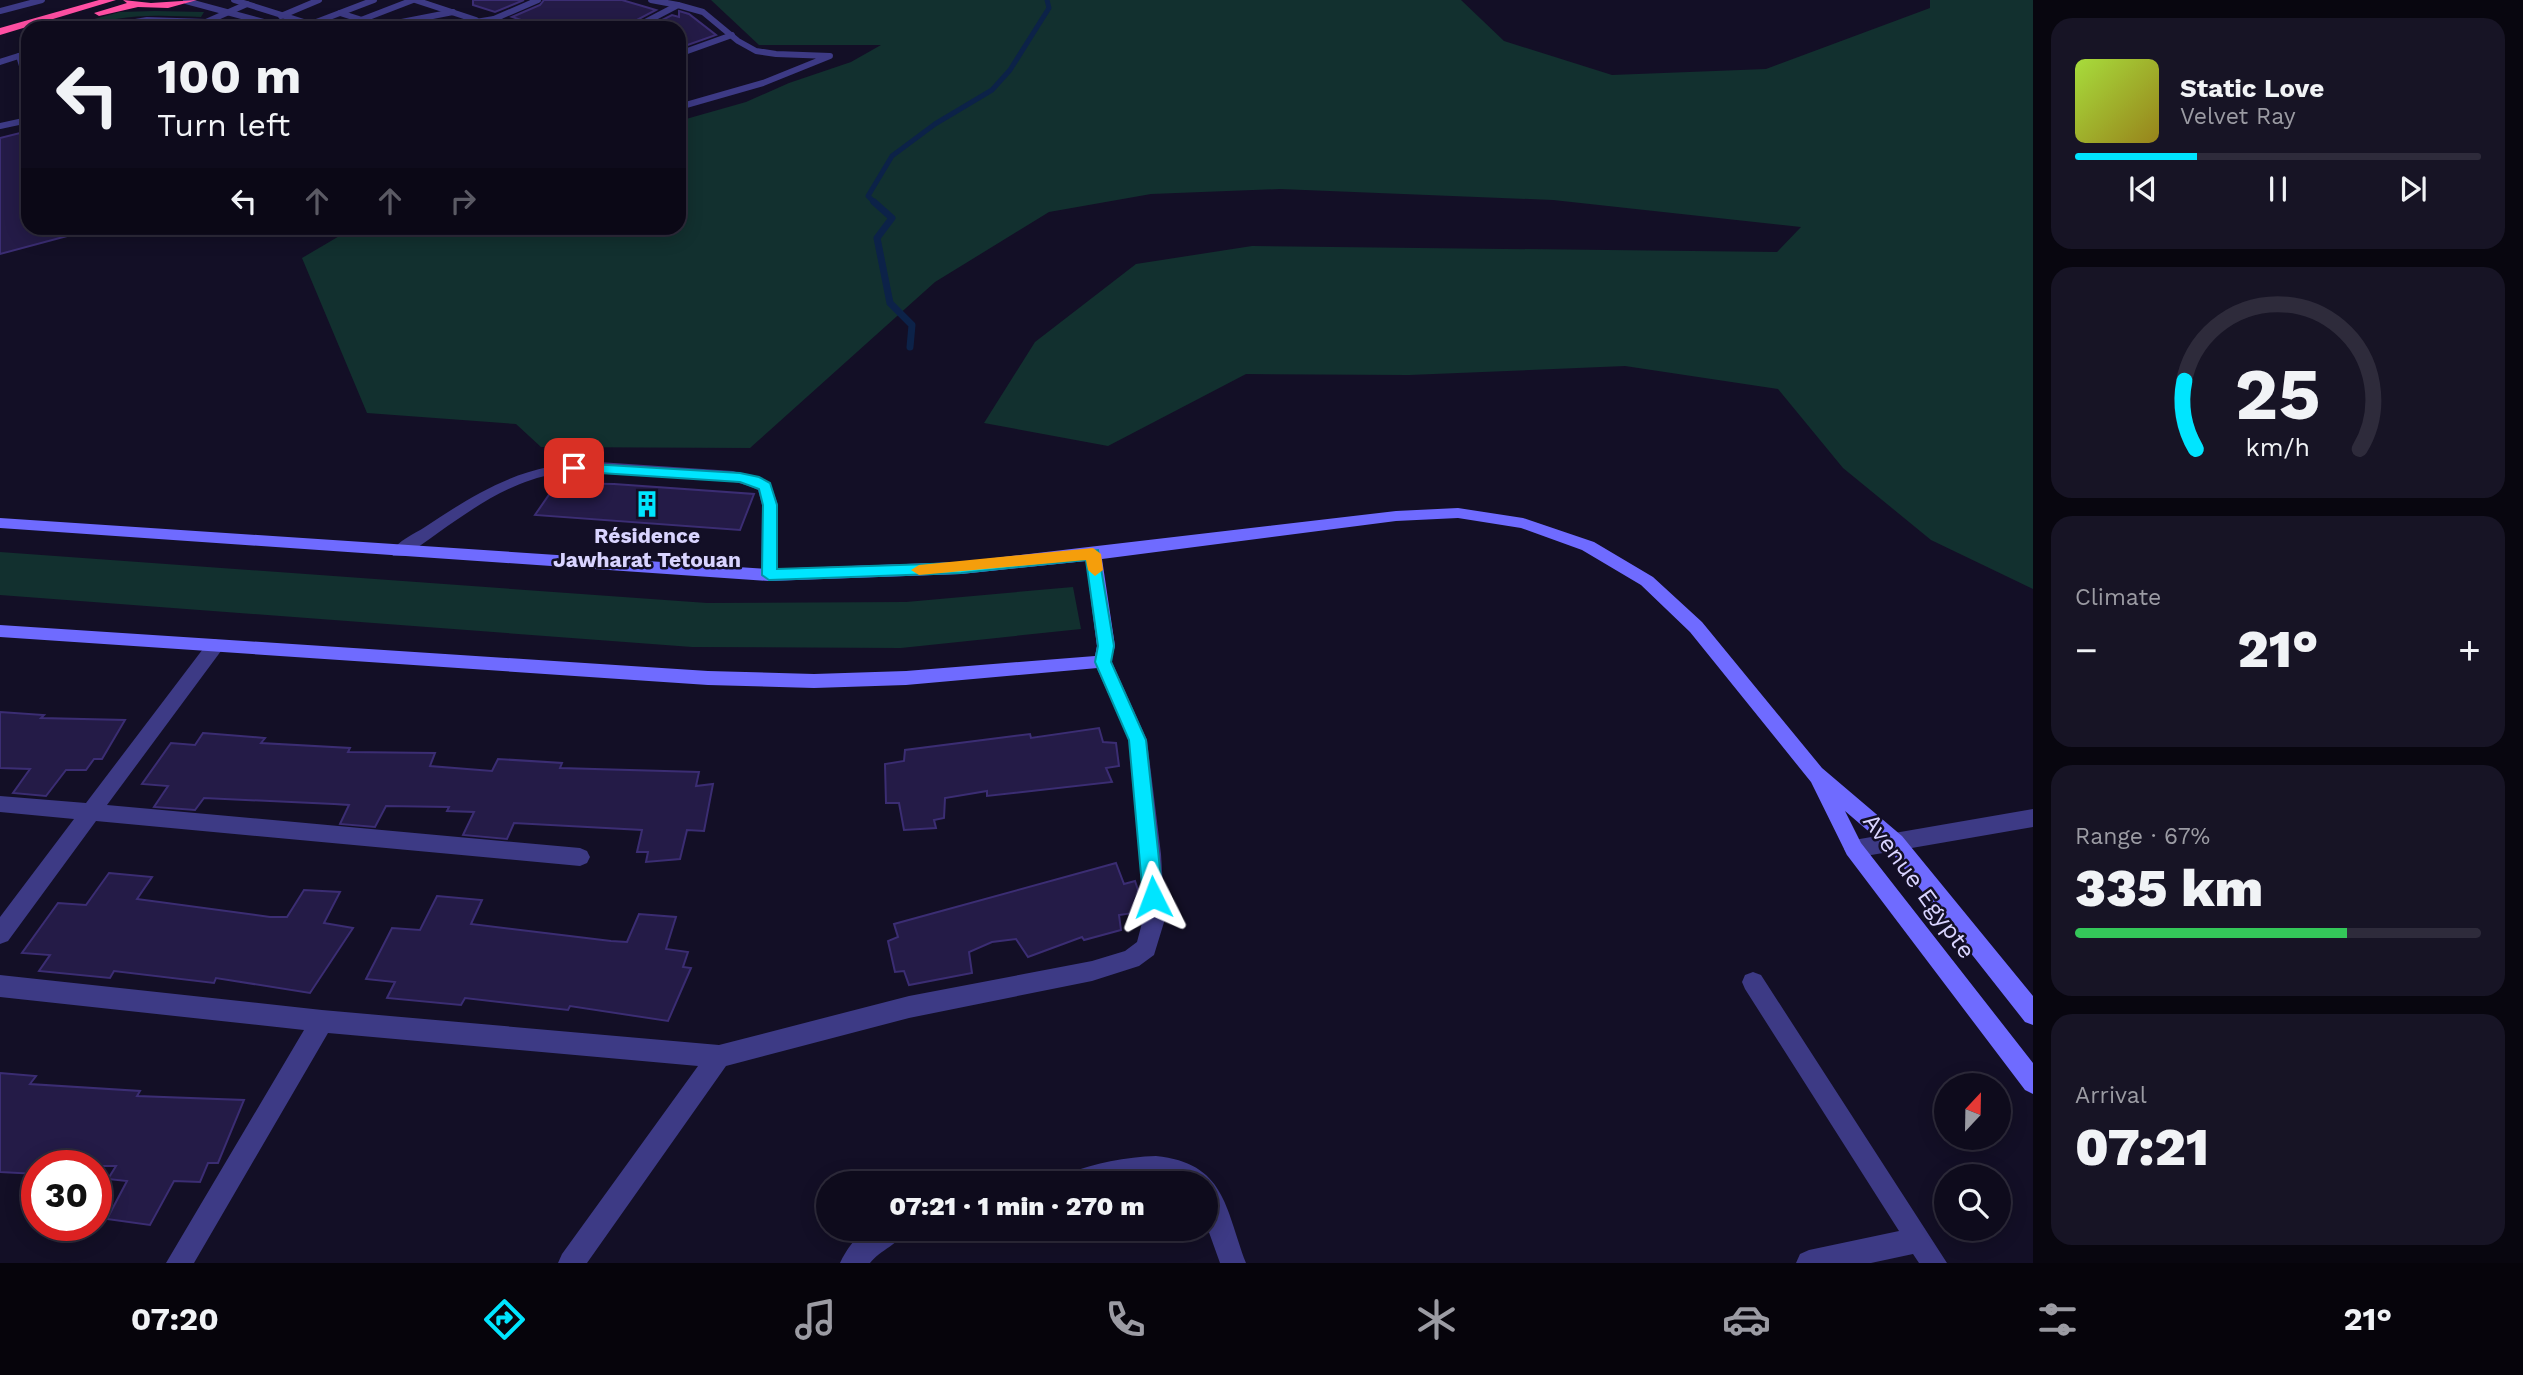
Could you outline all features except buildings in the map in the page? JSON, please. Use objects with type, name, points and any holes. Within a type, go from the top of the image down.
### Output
[{"type":"highway","points":[[38,21],[111,0]]},
{"type":"highway","points":[[68,21],[133,2],[163,5],[189,1]]},
{"type":"highway","points":[[0,32],[21,26]]},
{"type":"highway","points":[[0,40],[21,34]]},
{"type":"street","points":[[399,552],[479,500],[542,471],[574,468],[617,469],[740,477],[765,486],[770,505],[769,575]]},
{"type":"street","points":[[0,523],[769,575],[961,568],[1396,516],[1458,513],[1523,523],[1588,546],[1647,581],[1696,627],[1815,774]]},
{"type":"street","points":[[0,986],[322,1021],[719,1056],[909,1007],[1092,971],[1131,959],[1146,948],[1154,919],[1151,854],[1138,740],[1103,662],[1106,646],[1093,554]]},
{"type":"street","points":[[0,631],[708,678],[814,681],[906,678],[1103,662]]},
{"type":"street","points":[[0,934],[215,646]]},
{"type":"street","name":"Avenue Egypte","points":[[1815,774],[1895,842],[2033,1014]]},
{"type":"street","name":"Avenue Egypte","points":[[1815,774],[1854,849],[2033,1082]]},
{"type":"street","points":[[0,804],[580,857]]},
{"type":"street","points":[[1854,849],[2033,818]]},
{"type":"street","points":[[1753,982],[1934,1263]]},
{"type":"street","points":[[179,1263],[322,1021]]},
{"type":"street","points":[[571,1263],[719,1056]]},
{"type":"street","points":[[1129,1171],[1160,1167],[1182,1171]]},
{"type":"street","points":[[1218,1222],[1233,1263]]},
{"type":"street","points":[[1809,1263],[1919,1240]]},
{"type":"street","points":[[853,1263],[872,1241]]},
{"type":"lane","points":[[0,11],[42,0]]},
{"type":"lane","points":[[269,21],[308,2],[319,0]]},
{"type":"lane","points":[[319,21],[374,0]]},
{"type":"lane","points":[[361,20],[414,0],[478,21],[494,19],[538,0]]},
{"type":"lane","points":[[651,0],[706,12],[732,35],[757,51],[830,56],[773,80],[686,105]]},
{"type":"lane","points":[[189,1],[263,21]]},
{"type":"lane","points":[[208,21],[219,18],[242,1],[302,21]]},
{"type":"lane","points":[[647,21],[678,5]]},
{"type":"lane","points":[[401,21],[435,6]]},
{"type":"lane","points":[[407,21],[453,12]]},
{"type":"lane","points":[[340,13],[364,21]]},
{"type":"lane","points":[[494,19],[498,21]]},
{"type":"lane","points":[[141,21],[165,21]]},
{"type":"lane","points":[[686,51],[732,35]]},
{"type":"lane","points":[[0,59],[21,53]]},
{"type":"lane","points":[[0,59],[19,56],[21,63]]},
{"type":"lane","points":[[0,126],[21,122]]},
{"type":"green space","points":[[711,0],[1461,0],[1504,41],[1612,75],[1766,69],[1930,8],[1930,0],[2033,0],[2033,589],[1931,540],[1843,468],[1778,389],[1625,366],[1409,375],[1246,374],[1108,446],[984,423],[1035,342],[1136,264],[1252,246],[1777,252],[1801,227],[1553,200],[1280,189],[1151,194],[1049,212],[935,282],[750,448],[541,447],[516,424],[367,413],[302,258],[341,235],[686,235],[686,119],[746,102],[789,83],[851,62],[881,45],[759,45]]},
{"type":"green space","points":[[120,12],[204,12],[201,17],[137,16],[87,21]]},
{"type":"green space","points":[[0,552],[707,603],[906,602],[1073,587],[1081,629],[901,648],[692,647],[0,595]]},
{"type":"waterway","points":[[874,202],[868,196],[892,156],[935,124],[992,90],[1010,70],[1049,8],[1047,0]]},
{"type":"waterway","points":[[874,202],[892,218],[877,238],[890,303],[912,325],[910,347]]},
{"type":"slow traffic","points":[[919,570],[1093,554],[1095,570]]},
{"type":"place","name":"Résidence Jawharat Tetouan","points":[[647,504]]},
{"type":"route","points":[[574,468],[740,477],[765,486],[770,505],[769,575],[961,568],[1093,554],[1106,646],[1103,662],[1138,740],[1153,897]]}]
